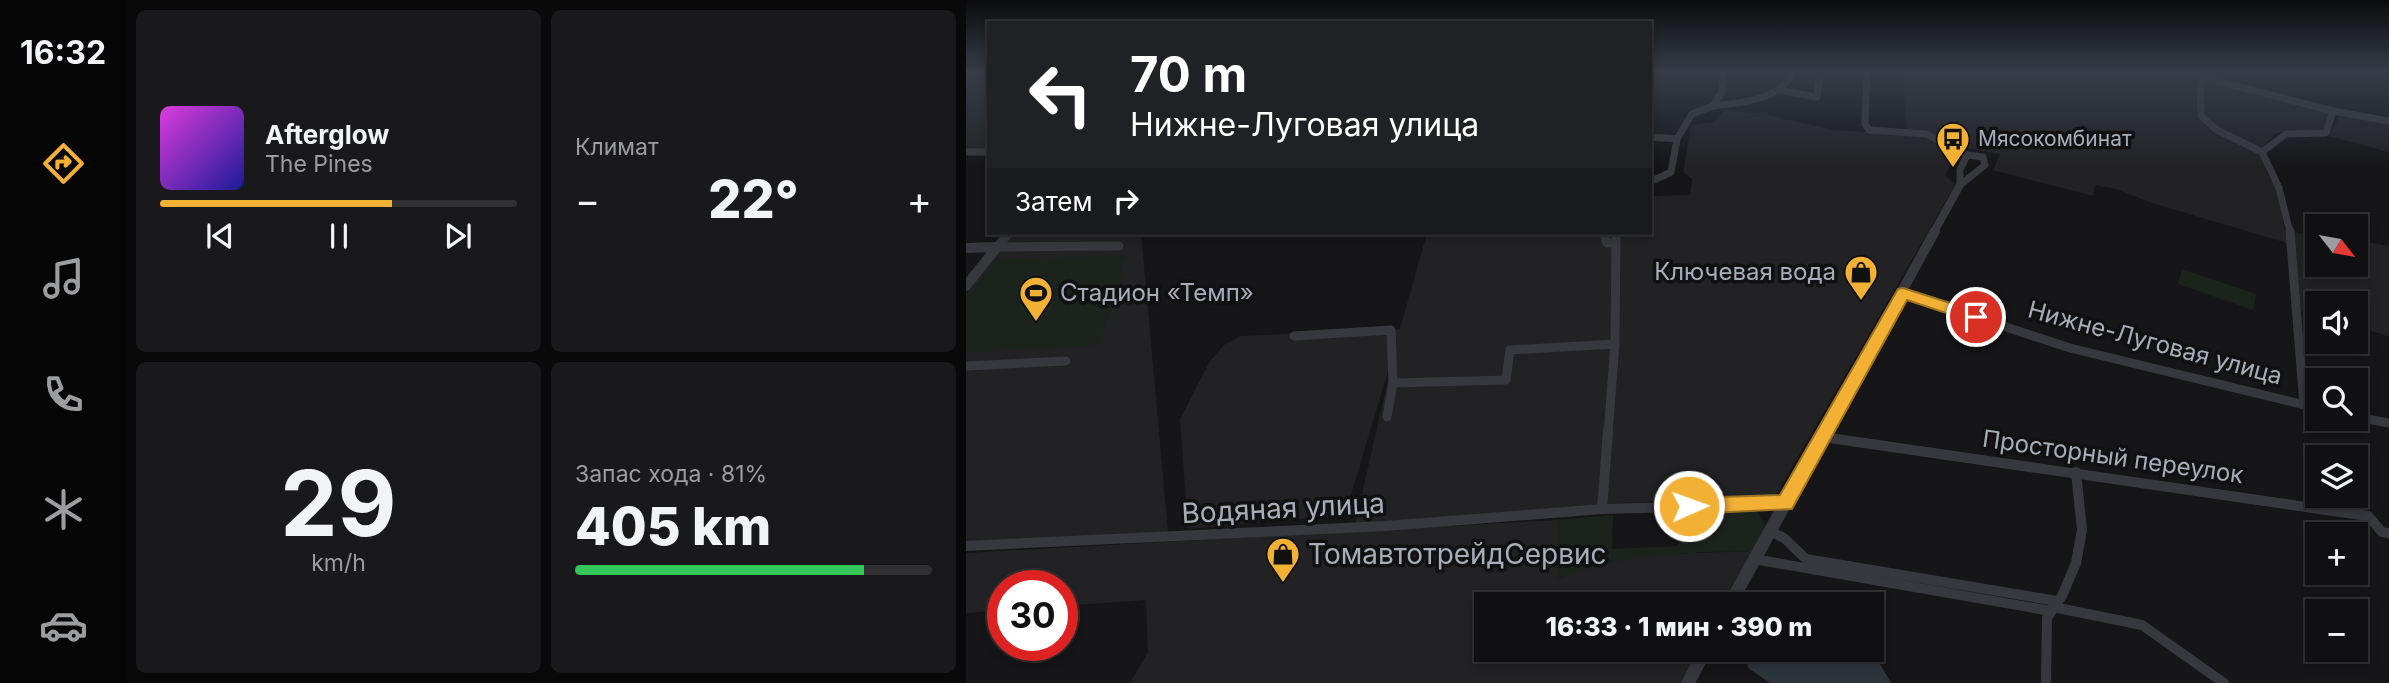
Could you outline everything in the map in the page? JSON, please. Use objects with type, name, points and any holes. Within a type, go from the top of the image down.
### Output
[{"type":"street","points":[[1652,181],[1671,172],[1677,139],[1692,114],[1713,106],[1734,103]]},
{"type":"street","points":[[1736,592],[1960,186],[1986,162],[1979,155],[1967,155],[1926,134],[1869,130],[1864,116],[1865,103]]},
{"type":"street","points":[[2200,103],[2200,116],[2217,130],[2262,152],[2279,188],[2290,231],[2304,405]]},
{"type":"street","points":[[2302,103],[2389,121]]},
{"type":"street","points":[[2262,152],[2277,136],[2285,133],[2326,133],[2333,111]]},
{"type":"street","points":[[1652,137],[1677,139]]},
{"type":"street","points":[[966,152],[987,152]]},
{"type":"street","points":[[1960,186],[1961,163],[1967,155]]},
{"type":"street","points":[[966,286],[1007,235]]},
{"type":"street","points":[[1604,235],[1607,243],[1615,238]]},
{"type":"street","points":[[1602,509],[1615,344],[1615,238]]},
{"type":"street","points":[[966,248],[1119,246]]},
{"type":"street","name":"Нижне-Луговая улица","points":[[1903,293],[2070,348],[2304,405]]},
{"type":"street","points":[[1294,336],[1391,330],[1393,383],[1387,417]]},
{"type":"street","points":[[1393,383],[1506,380],[1510,351],[1615,344]]},
{"type":"street","points":[[966,366],[1066,361]]},
{"type":"street","points":[[2368,419],[2389,423]]},
{"type":"street","name":"Просторный переулок","points":[[1823,437],[2368,516],[2382,532],[2389,533]]},
{"type":"street","points":[[2046,683],[2045,644],[2054,607],[2076,563],[2082,530],[2076,472]]},
{"type":"street","name":"Водяная улица","points":[[966,547],[1385,526],[1602,509],[1785,503]]},
{"type":"street","points":[[1770,531],[1784,538],[1806,559],[2142,625],[2224,683]]},
{"type":"street","points":[[1754,559],[2054,607]]},
{"type":"street","points":[[1688,683],[1699,662]]},
{"type":"shaded area","points":[[966,103],[987,103],[987,151],[966,151]]},
{"type":"shaded area","points":[[1905,103],[2290,103],[2331,114],[2326,128],[2318,133],[2292,130],[2275,134],[2260,150],[2268,175],[2277,187],[2287,243],[2152,203],[2116,189],[2095,185],[2093,196],[1993,170],[2000,154],[1955,146],[1907,131]]},
{"type":"shaded area","points":[[1724,110],[1763,114],[1834,130],[1925,136],[1957,152],[1945,175],[1955,185],[1776,495],[1602,504],[1355,524],[1398,337],[1345,515],[1188,529],[1180,419],[1210,361],[1224,345],[1241,336],[1400,329],[1426,235],[1652,235],[1652,196],[1690,195],[1692,179],[1683,172],[1691,125],[1714,122]]},
{"type":"shaded area","points":[[2340,116],[2389,117],[2389,152],[2328,136]]},
{"type":"shaded area","points":[[2294,232],[2305,234],[2305,277],[2368,277],[2368,242],[2389,246],[2389,336],[2368,330],[2368,291],[2305,291],[2305,312],[2301,311]]},
{"type":"shaded area","points":[[1010,235],[1141,235],[1168,532],[966,542],[966,294]]},
{"type":"shaded area","name":"Стадион «Темп»","points":[[1129,256],[1121,270],[1124,278],[1098,345],[966,353],[966,300],[996,258]]},
{"type":"shaded area","points":[[2182,269],[2256,294],[2253,310],[2178,284]]},
{"type":"shaded area","points":[[1755,509],[1765,525],[1754,551],[1703,552],[1630,559],[1557,579],[1557,520],[1613,515],[1612,549],[1678,546],[1677,511]]},
{"type":"shaded area","points":[[1557,520],[1557,579],[1593,565],[1645,555],[1754,551],[1731,592],[1474,592],[1474,662],[1693,662],[1681,683],[1130,683],[1148,652],[1146,600],[1078,605],[1078,570],[987,570],[987,611],[966,613],[966,553]]},
{"type":"shaded area","points":[[1747,662],[1879,662],[1891,683],[1770,683],[1748,668]]},
{"type":"place","name":"Мясокомбинат","points":[[1953,169]]},
{"type":"place","name":"Ключевая вода","points":[[1861,302]]},
{"type":"place","name":"Стадион «Темп»","points":[[1036,323]]},
{"type":"place","name":"ТомавтотрейдСервис","points":[[1283,584]]},
{"type":"route","points":[[1689,506],[1785,503],[1903,293],[1976,317]]}]
